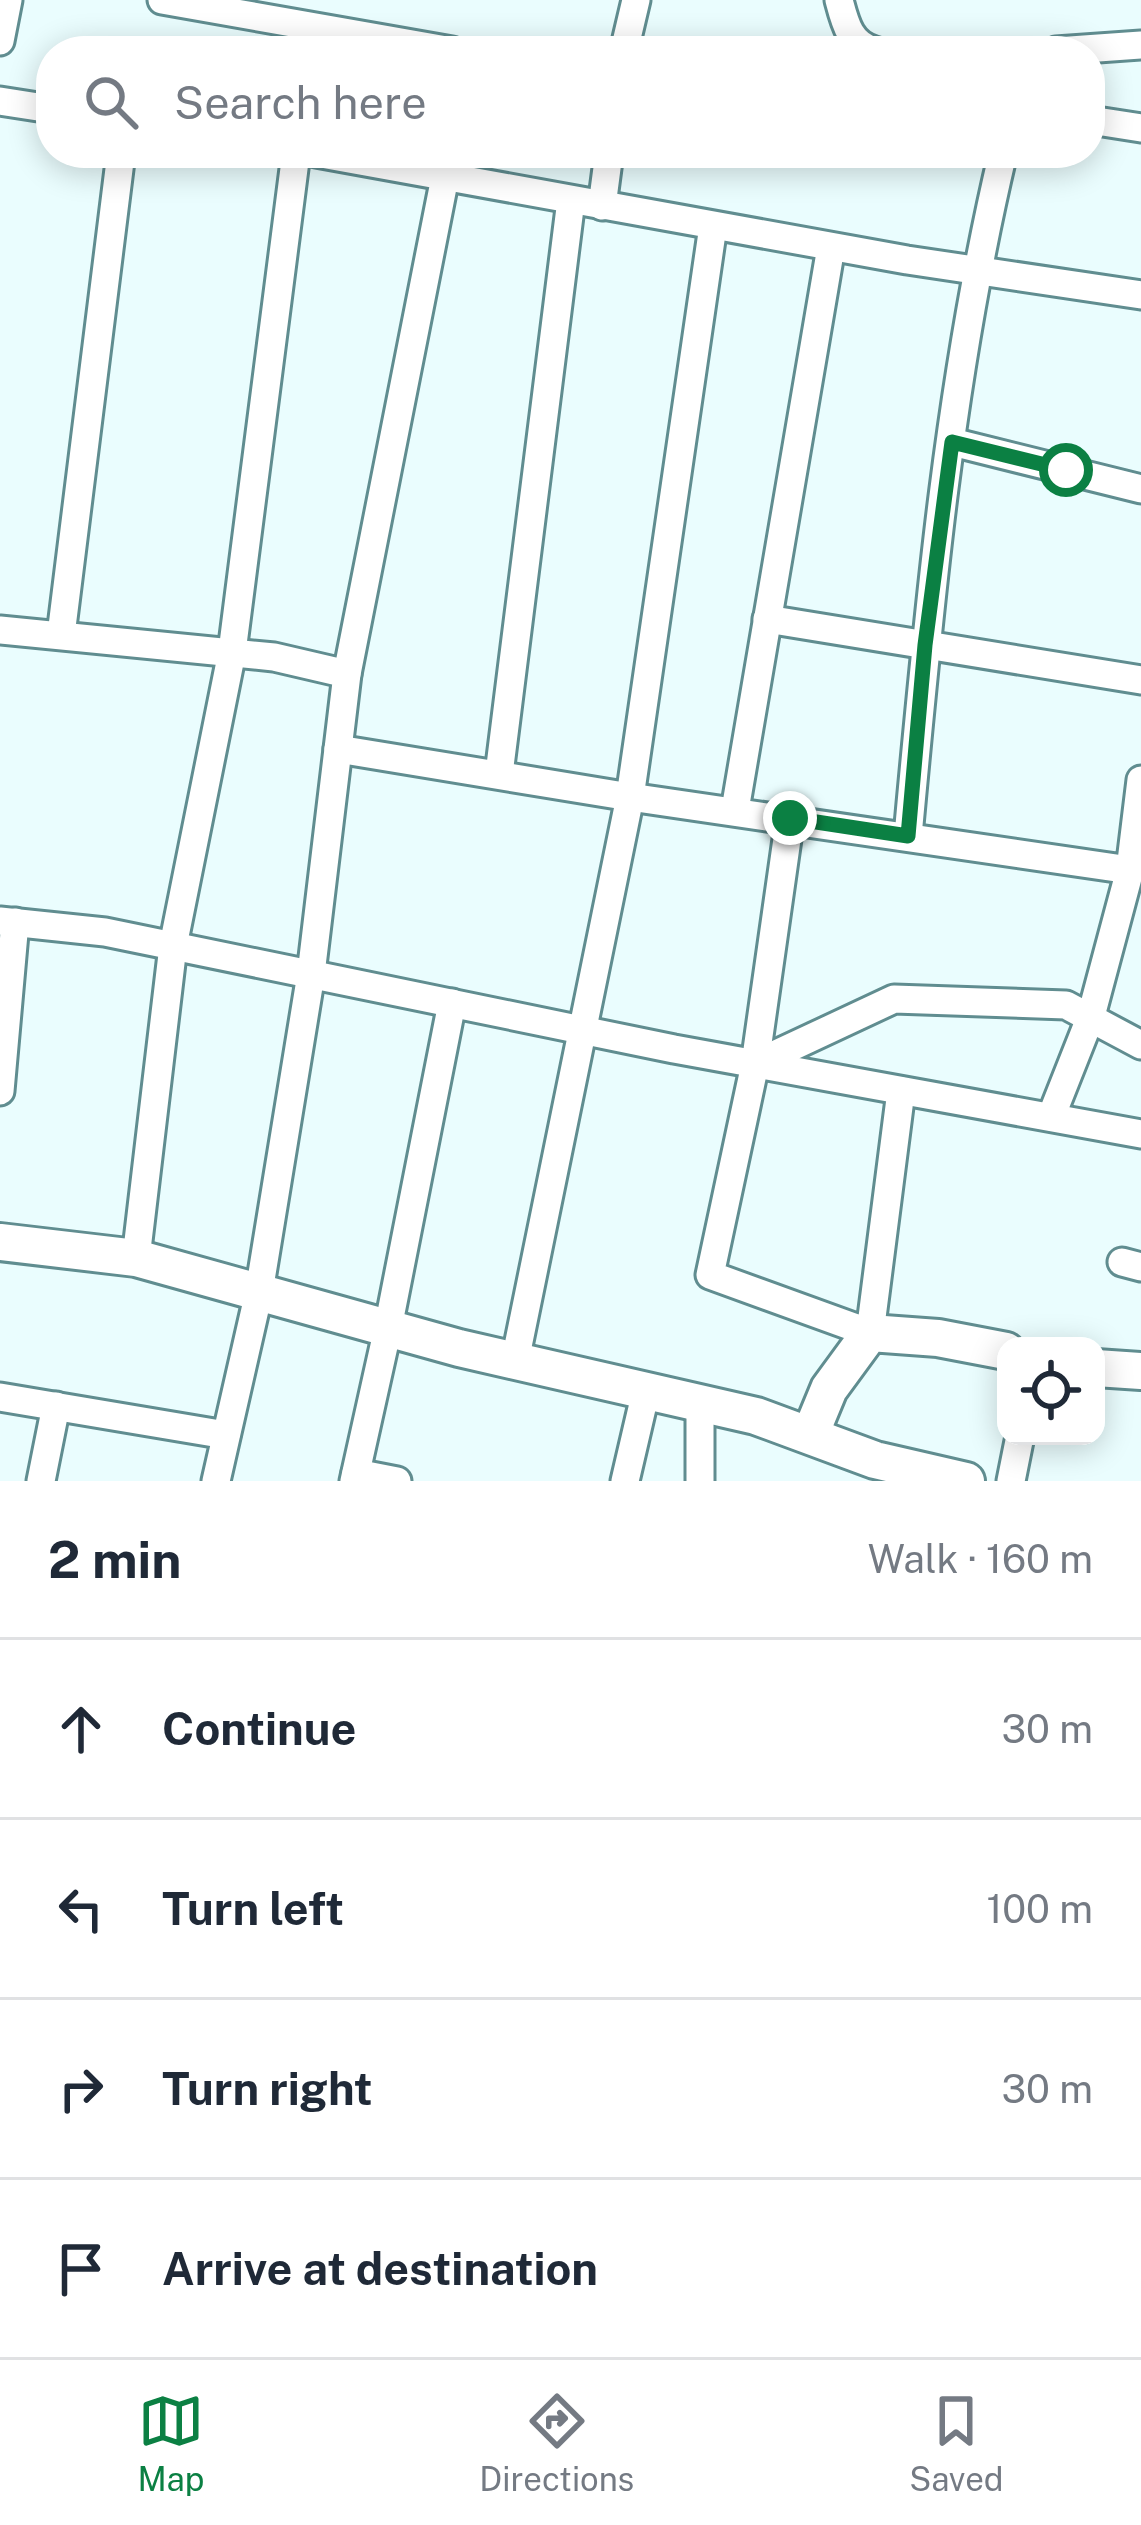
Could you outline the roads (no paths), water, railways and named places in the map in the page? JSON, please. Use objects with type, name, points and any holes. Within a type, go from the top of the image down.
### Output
[{"type":"street","points":[[0,41],[8,0]]},
{"type":"street","points":[[162,0],[373,36]]},
{"type":"street","points":[[628,36],[636,0]]},
{"type":"street","points":[[839,0],[853,36]]},
{"type":"street","points":[[1105,48],[1141,45]]},
{"type":"street","points":[[0,101],[36,107]]},
{"type":"street","points":[[1105,122],[1141,128]]},
{"type":"street","points":[[61,635],[119,168]]},
{"type":"street","points":[[136,1258],[173,946],[232,652],[294,168]]},
{"type":"street","points":[[397,168],[830,247],[1141,295]]},
{"type":"street","points":[[602,206],[607,168]]},
{"type":"street","points":[[908,836],[925,645],[975,271],[999,168]]},
{"type":"street","points":[[215,1481],[259,1292],[311,974],[347,674],[445,177]]},
{"type":"street","points":[[499,774],[571,200]]},
{"type":"street","points":[[515,1361],[630,797],[713,226]]},
{"type":"street","points":[[735,809],[830,247]]},
{"type":"street","points":[[952,442],[1141,489]]},
{"type":"street","points":[[767,620],[1141,680]]},
{"type":"street","points":[[0,630],[274,657],[347,674]]},
{"type":"street","points":[[338,749],[630,797],[1130,869]]},
{"type":"street","points":[[1051,1118],[1091,1016],[1130,869],[1141,780]]},
{"type":"street","points":[[790,818],[754,1064],[710,1274],[870,1333],[938,1338],[997,1350]]},
{"type":"street","points":[[0,1091],[7,921],[105,932],[754,1064],[1141,1134]]},
{"type":"street","points":[[754,1064],[893,999],[1066,1005],[1141,1045]]},
{"type":"street","points":[[397,1481],[355,1477],[452,1004]]},
{"type":"street","points":[[810,1436],[829,1389],[870,1333],[901,1091]]},
{"type":"street","points":[[0,1242],[136,1258],[515,1361],[756,1416],[875,1460],[966,1481]]},
{"type":"street","points":[[1105,1369],[1141,1371]]},
{"type":"street","points":[[625,1481],[646,1391]]},
{"type":"street","points":[[0,1397],[226,1435]]},
{"type":"street","points":[[700,1403],[700,1481]]},
{"type":"street","points":[[41,1481],[56,1406]]},
{"type":"street","points":[[1011,1481],[1018,1445]]}]
